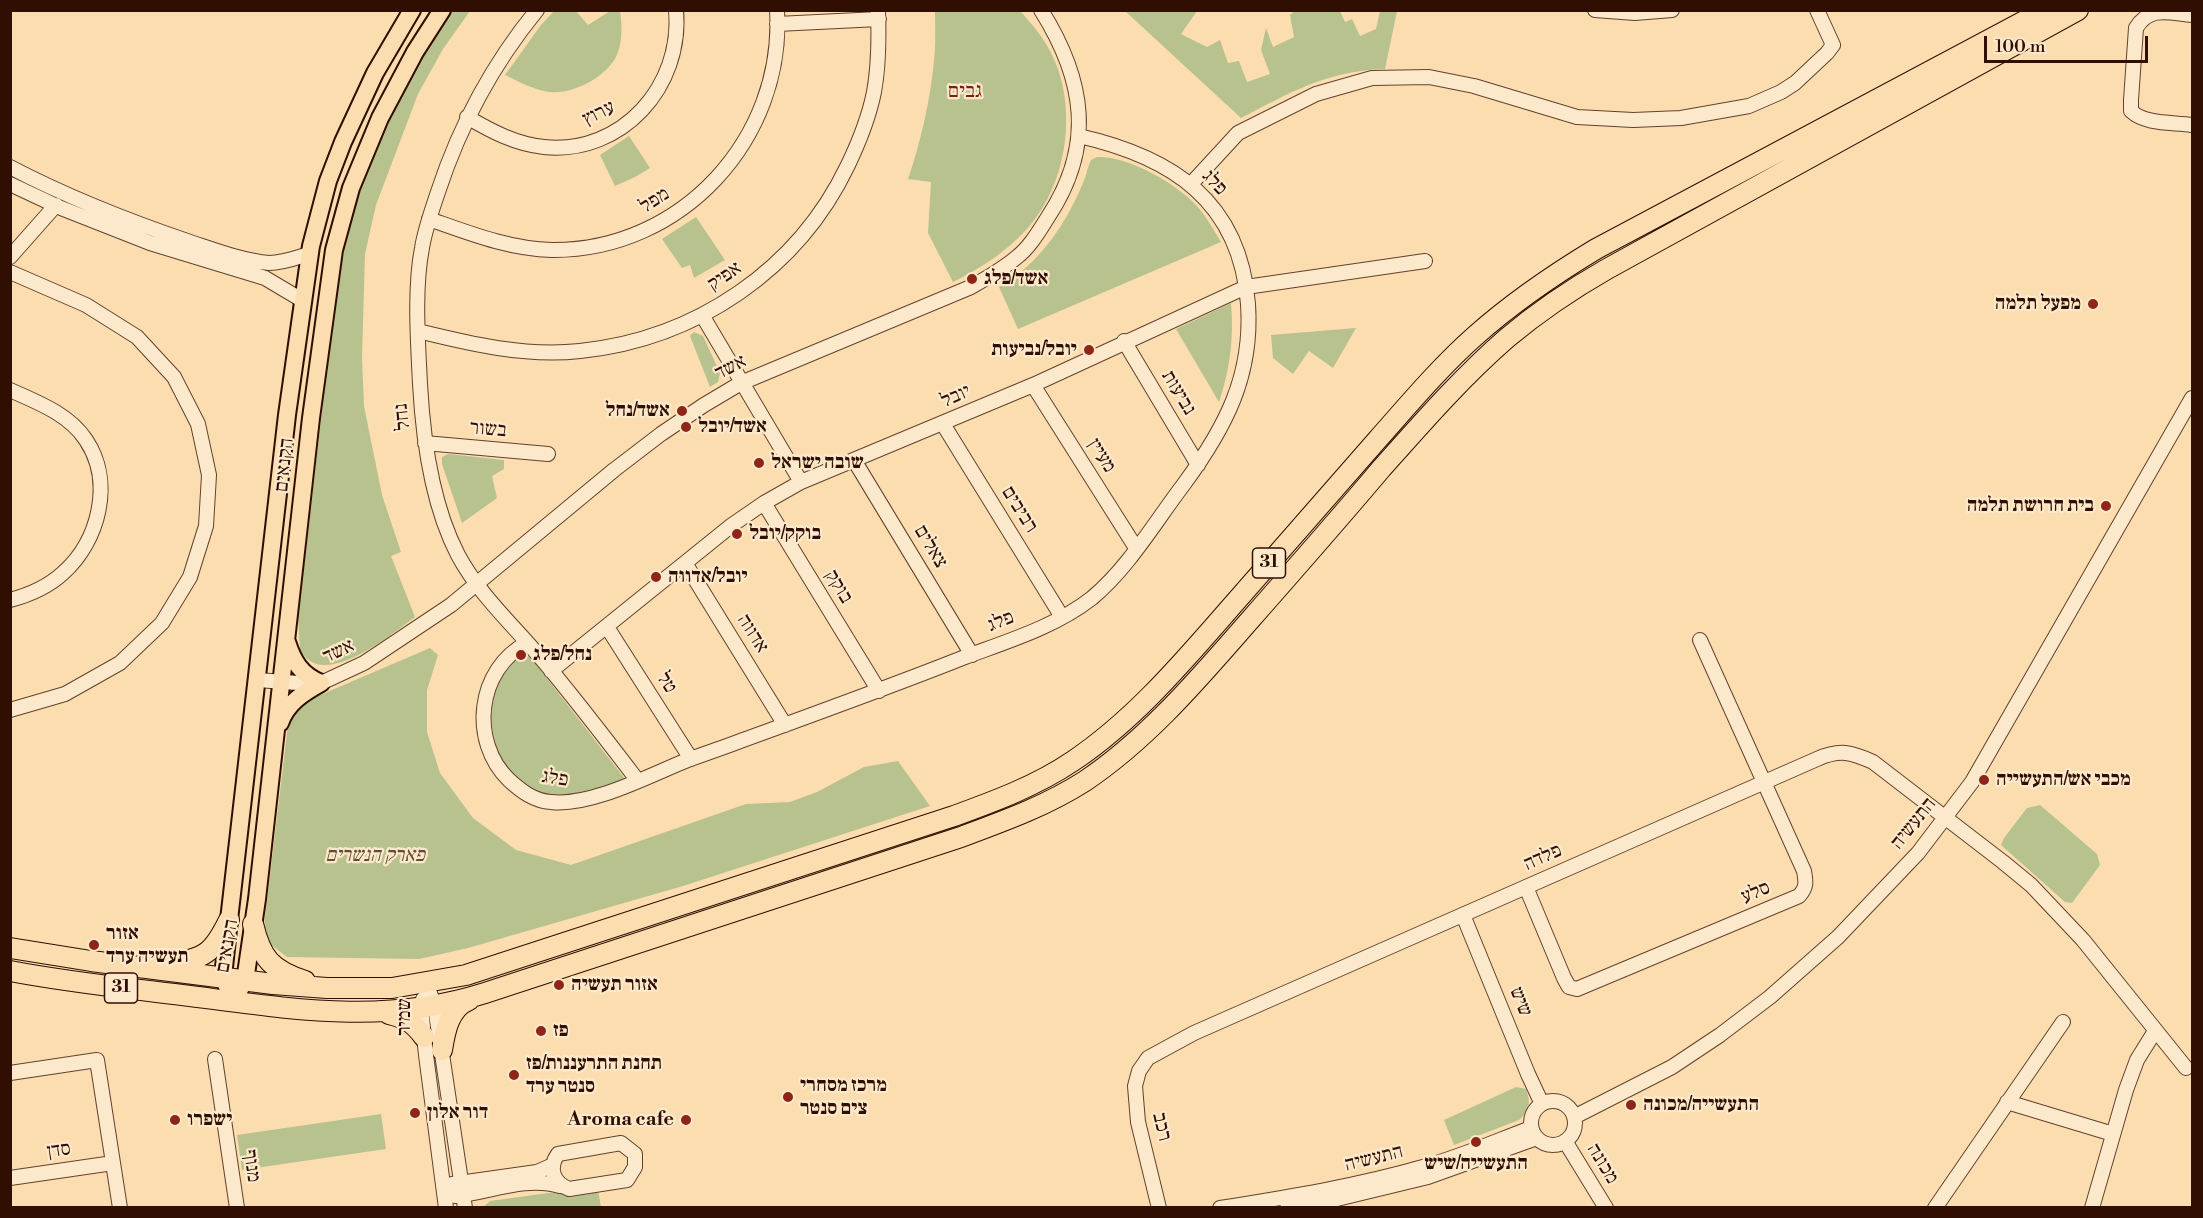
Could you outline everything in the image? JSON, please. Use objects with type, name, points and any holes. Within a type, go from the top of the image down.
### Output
[{"type":"highway","name":"31","points":[[10,948],[245,981],[327,988],[392,988],[466,975],[954,816],[1020,790],[1072,762],[1118,727],[1173,674],[1421,390],[1473,338],[1522,297],[1596,249],[2045,10]]},
{"type":"highway","name":"31","points":[[10,971],[232,1002],[326,1011],[428,1008],[485,993],[961,837],[1029,811],[1084,781],[1133,744],[1189,690],[1438,406],[1488,355],[1529,320],[1607,268],[2078,10]]},
{"type":"highway","points":[[143,967],[191,960],[204,955],[220,940],[229,920]]},
{"type":"highway","points":[[254,924],[258,945],[268,962],[288,975],[327,988]]},
{"type":"highway","points":[[442,1050],[446,1025],[455,1012],[462,1003],[485,993]]},
{"type":"highway","points":[[378,1011],[404,1018],[416,1026],[424,1037]]},
{"type":"main road","name":"הקנאים","points":[[232,1002],[223,978],[309,254],[328,181],[343,142],[375,74],[412,10]]},
{"type":"main road","name":"הקנאים","points":[[232,1002],[245,981],[254,924],[323,318],[341,222],[351,188],[380,117],[415,52],[442,10]]},
{"type":"main road","points":[[286,640],[300,670],[321,683]]},
{"type":"main road","points":[[276,734],[286,709],[321,683]]},
{"type":"street","name":"נחל","points":[[537,10],[504,53],[467,117],[449,157],[421,249],[418,331],[421,411],[425,443],[443,519],[457,553],[476,586],[551,671],[638,781]]},
{"type":"street","name":"ערוץ","points":[[467,117],[511,139],[545,147],[566,147],[587,143],[613,133],[650,102],[660,87],[670,63],[675,39],[676,10]]},
{"type":"street","name":"אשד","points":[[258,680],[281,683],[321,683],[364,663],[451,605],[652,441],[704,405],[741,383],[971,287],[1019,257],[1035,238],[1059,200],[1074,165],[1079,136],[1080,117],[1067,57],[1041,10]]},
{"type":"street","points":[[1595,10],[1635,14],[1672,10]]},
{"type":"street","points":[[1191,184],[1238,133],[1316,94],[1372,78],[1429,77],[1474,86],[1577,117],[1633,120],[1681,118],[1749,106],[1782,92],[1795,83],[1833,45],[1817,10]]},
{"type":"street","points":[[2193,15],[2152,12],[2141,19],[2136,28],[2131,111],[2145,119],[2193,124]]},
{"type":"street","points":[[777,17],[879,15]]},
{"type":"street","name":"אפיק","points":[[418,331],[479,346],[514,350],[580,351],[625,343],[668,330],[702,315],[755,281],[776,264],[801,238],[824,209],[854,152],[871,104],[878,64],[879,15]]},
{"type":"street","name":"מפל","points":[[429,219],[490,240],[552,250],[610,243],[648,230],[710,187],[730,165],[746,139],[763,105],[773,73],[777,17]]},
{"type":"street","name":"פלג","points":[[527,643],[516,649],[491,680],[486,695],[483,720],[486,742],[492,759],[503,774],[519,789],[539,800],[554,803],[580,801],[972,655],[1062,617],[1091,598],[1112,578],[1136,548],[1198,465],[1220,431],[1239,387],[1249,321],[1246,287],[1233,243],[1223,224],[1191,184],[1167,167],[1146,157],[1079,136]]},
{"type":"street","points":[[10,167],[72,197],[205,247],[268,263],[283,262],[309,254]]},
{"type":"street","points":[[10,184],[150,243],[265,278],[302,300]]},
{"type":"street","points":[[10,257],[56,205]]},
{"type":"street","name":"יובל","points":[[551,671],[732,525],[801,482],[1033,385],[1246,287],[1425,261]]},
{"type":"street","points":[[10,272],[86,305],[137,337],[174,378],[198,424],[209,475],[206,526],[190,577],[162,623],[120,663],[65,694],[10,710]]},
{"type":"street","points":[[702,315],[801,482]]},
{"type":"street","name":"נביעות","points":[[1125,341],[1198,465]]},
{"type":"street","name":"מעיין","points":[[1033,385],[1136,548]]},
{"type":"street","name":"התעשיה","points":[[2165,445],[2193,389]]},
{"type":"street","points":[[10,390],[67,419],[86,440],[97,464],[100,489],[98,514],[90,537],[78,558],[62,575],[27,596],[10,600]]},
{"type":"street","name":"התעשיה","points":[[1574,1118],[1672,1067],[1720,1035],[1770,997],[1838,937],[1918,853],[1972,782],[2193,398]]},
{"type":"street","name":"רביבים","points":[[943,424],[1062,617]]},
{"type":"street","name":"בשור","points":[[425,443],[548,454]]},
{"type":"street","name":"צאלים","points":[[854,460],[972,655]]},
{"type":"street","name":"בוקק","points":[[764,503],[879,691]]},
{"type":"street","name":"אדווה","points":[[685,563],[785,725]]},
{"type":"street","name":"טל","points":[[608,627],[691,759]]},
{"type":"street","name":"סלע","points":[[1526,887],[1564,978],[1569,987],[1577,989],[1798,896],[1804,890],[1806,882],[1803,871],[1700,640]]},
{"type":"street","name":"פלדה","points":[[1148,1058],[1188,1036],[1764,782],[1827,755],[1851,752],[1873,762],[1946,817],[2003,862],[2059,913],[2186,1068]]},
{"type":"street","name":"שיש","points":[[1463,915],[1542,1104]]},
{"type":"street","name":"שמיר","points":[[426,982],[428,1008],[424,1037],[444,1197]]},
{"type":"street","name":"שמיר","points":[[428,1008],[442,1050],[463,1195]]},
{"type":"street","points":[[1935,1208],[2063,1022]]},
{"type":"street","points":[[2092,1208],[2137,1060],[2155,1031]]},
{"type":"street","name":"רכב","points":[[1148,1058],[1139,1071],[1135,1086],[1136,1103],[1138,1122],[1159,1208]]},
{"type":"street","name":"מנוף","points":[[215,1059],[237,1208]]},
{"type":"street","points":[[10,1073],[97,1060],[120,1208]]},
{"type":"street","points":[[1553,1101],[1564,1104],[1572,1112],[1574,1118],[1574,1128],[1565,1141],[1550,1145],[1534,1133],[1533,1114],[1542,1104],[1553,1101]]},
{"type":"street","points":[[2007,1102],[2113,1134]]},
{"type":"street","name":"התעשיה","points":[[1220,1208],[1335,1189],[1378,1179],[1534,1133]]},
{"type":"street","name":"התעשיה","points":[[1287,1208],[1337,1199],[1428,1177],[1534,1133]]},
{"type":"street","name":"מכונה","points":[[1565,1141],[1606,1208]]},
{"type":"street","points":[[444,1197],[530,1183],[547,1182],[569,1189],[627,1180],[635,1167],[635,1154],[621,1143],[558,1154],[552,1172],[560,1186]]},
{"type":"street","name":"סדן","points":[[10,1178],[113,1163]]},
{"type":"street","points":[[463,1195],[553,1165]]},
{"type":"green space","points":[[451,11],[470,11],[443,49],[418,94],[376,205],[365,254],[362,358],[364,406],[382,495],[401,552],[391,556],[415,617],[364,652],[335,664],[321,665],[309,660],[300,651],[298,617],[337,281],[348,220],[375,140],[431,36]]},
{"type":"green space","points":[[554,11],[576,11],[588,25],[610,11],[620,11],[621,40],[616,57],[595,79],[575,89],[554,92],[534,88],[505,75],[541,25]]},
{"type":"green space","points":[[935,11],[1020,11],[1040,35],[1059,72],[1066,119],[1065,143],[1060,167],[1041,211],[1027,229],[1002,252],[953,282],[928,233],[931,182],[908,179],[921,136],[930,91],[935,55]]},
{"type":"green space","points":[[1125,11],[1197,11],[1181,34],[1207,47],[1220,40],[1228,63],[1239,61],[1247,82],[1270,74],[1261,50],[1266,28],[1273,47],[1294,37],[1290,15],[1295,11],[1340,11],[1345,22],[1352,19],[1360,36],[1376,29],[1380,11],[1397,11],[1385,69],[1345,74],[1310,84],[1241,118]]},
{"type":"green space","points":[[629,136],[650,168],[615,186],[600,155]]},
{"type":"green space","points":[[1097,157],[1121,160],[1160,177],[1191,200],[1208,220],[1221,242],[1018,329],[999,287],[1028,266],[1051,240],[1078,194],[1091,160]]},
{"type":"green space","points":[[696,217],[725,260],[694,278],[690,265],[682,268],[662,239]]},
{"type":"green space","points":[[1231,303],[1230,353],[1219,402],[1176,329]]},
{"type":"green space","points":[[1356,328],[1333,368],[1309,351],[1293,374],[1273,358],[1271,335]]},
{"type":"green space","points":[[694,332],[703,336],[720,373],[718,382],[710,387],[690,336]]},
{"type":"green space","points":[[448,454],[504,460],[504,469],[492,476],[497,498],[462,523],[442,464],[442,457]]},
{"type":"green space","name":"פארק הנשרים","points":[[430,648],[438,655],[427,690],[427,732],[440,773],[473,818],[516,850],[571,865],[746,804],[790,802],[817,792],[864,767],[898,761],[930,806],[683,886],[468,948],[419,959],[287,957],[270,944],[264,925],[290,708]]},
{"type":"green space","points":[[525,650],[625,779],[583,794],[550,797],[520,783],[505,767],[495,748],[490,727],[491,705],[497,684],[508,665]]},
{"type":"green space","points":[[2040,805],[2097,854],[2100,865],[2072,903],[2065,902],[2001,845],[2027,808]]},
{"type":"green space","points":[[1516,1087],[1526,1089],[1529,1098],[1529,1106],[1519,1120],[1454,1145],[1444,1120]]},
{"type":"green space","points":[[381,1114],[386,1149],[242,1170],[237,1135]]},
{"type":"green space","points":[[598,1190],[601,1207],[482,1208],[490,1201],[548,1193]]},
{"type":"place","name":"אשד/פלג","points":[[972,279]]},
{"type":"place","name":"מפעל תלמה","points":[[2093,304]]},
{"type":"place","name":"יובל/נביעות","points":[[1089,350]]},
{"type":"place","name":"אשד/נחל","points":[[682,411]]},
{"type":"place","name":"אשד/יובל","points":[[686,427]]},
{"type":"place","name":"שובה ישראל","points":[[759,463]]},
{"type":"place","name":"בית חרושת תלמה","points":[[2106,506]]},
{"type":"place","name":"בוקק/יובל","points":[[737,534]]},
{"type":"place","name":"יובל/אדווה","points":[[656,577]]},
{"type":"place","name":"נחל/פלג","points":[[521,655]]},
{"type":"place","name":"מכבי אש/התעשייה","points":[[1984,780]]},
{"type":"place","name":"אזור תעשיה ערד","points":[[94,945]]},
{"type":"place","name":"אזור תעשיה","points":[[559,985]]},
{"type":"place","name":"פז","points":[[541,1031]]},
{"type":"place","name":"תחנת התרעננות/פז סנטר ערד","points":[[514,1075]]},
{"type":"place","name":"מרכז מסחרי צים סנטר","points":[[788,1097]]},
{"type":"place","name":"התעשייה/מכונה","points":[[1631,1105]]},
{"type":"place","name":"דור אלון","points":[[415,1113]]},
{"type":"place","name":"ישפרו","points":[[175,1120]]},
{"type":"place","name":"Aroma cafe","points":[[686,1120]]},
{"type":"place","name":"התעשייה/שיש","points":[[1476,1142]]},
{"type":"district","name":"גבים","points":[[965,92]]}]
